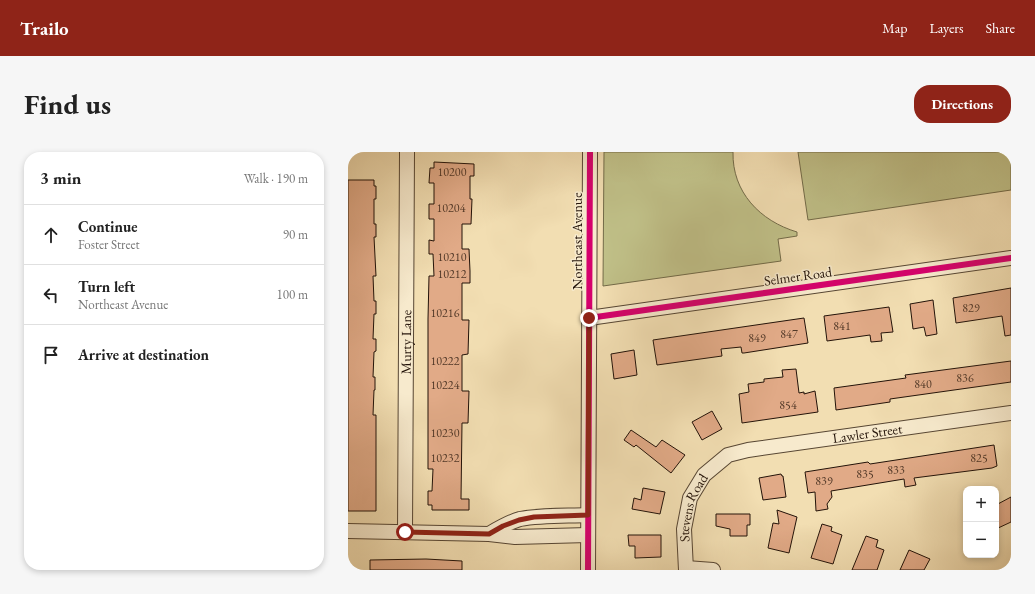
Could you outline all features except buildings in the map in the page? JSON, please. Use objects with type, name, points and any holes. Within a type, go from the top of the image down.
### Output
[{"type":"street","name":"Murty Lane","points":[[405,532],[407,152]]},
{"type":"street","name":"Northeast Avenue","points":[[588,570],[590,152]]},
{"type":"street","name":"Selmer Road","points":[[589,318],[1011,258]]},
{"type":"street","name":"Lawler Street","points":[[726,457],[728,455],[748,450],[1011,413]]},
{"type":"street","name":"Stevens Road","points":[[686,569],[684,529],[690,498],[704,475],[726,457]]},
{"type":"street","points":[[489,534],[503,526],[519,520],[534,517],[588,515]]},
{"type":"street","points":[[348,531],[489,534],[515,537],[588,535]]},
{"type":"street","points":[[686,569],[713,570]]},
{"type":"green space","points":[[604,152],[733,152],[737,180],[751,203],[771,220],[797,232],[797,236],[778,239],[781,261],[603,286]]},
{"type":"green space","points":[[798,152],[1011,152],[1011,190],[808,220]]},
{"type":"cycle path","points":[[588,570],[590,152]]},
{"type":"cycle path","points":[[589,318],[1011,258]]},
{"type":"route","points":[[405,532],[489,534],[503,526],[519,520],[534,517],[588,515],[589,318]]}]
